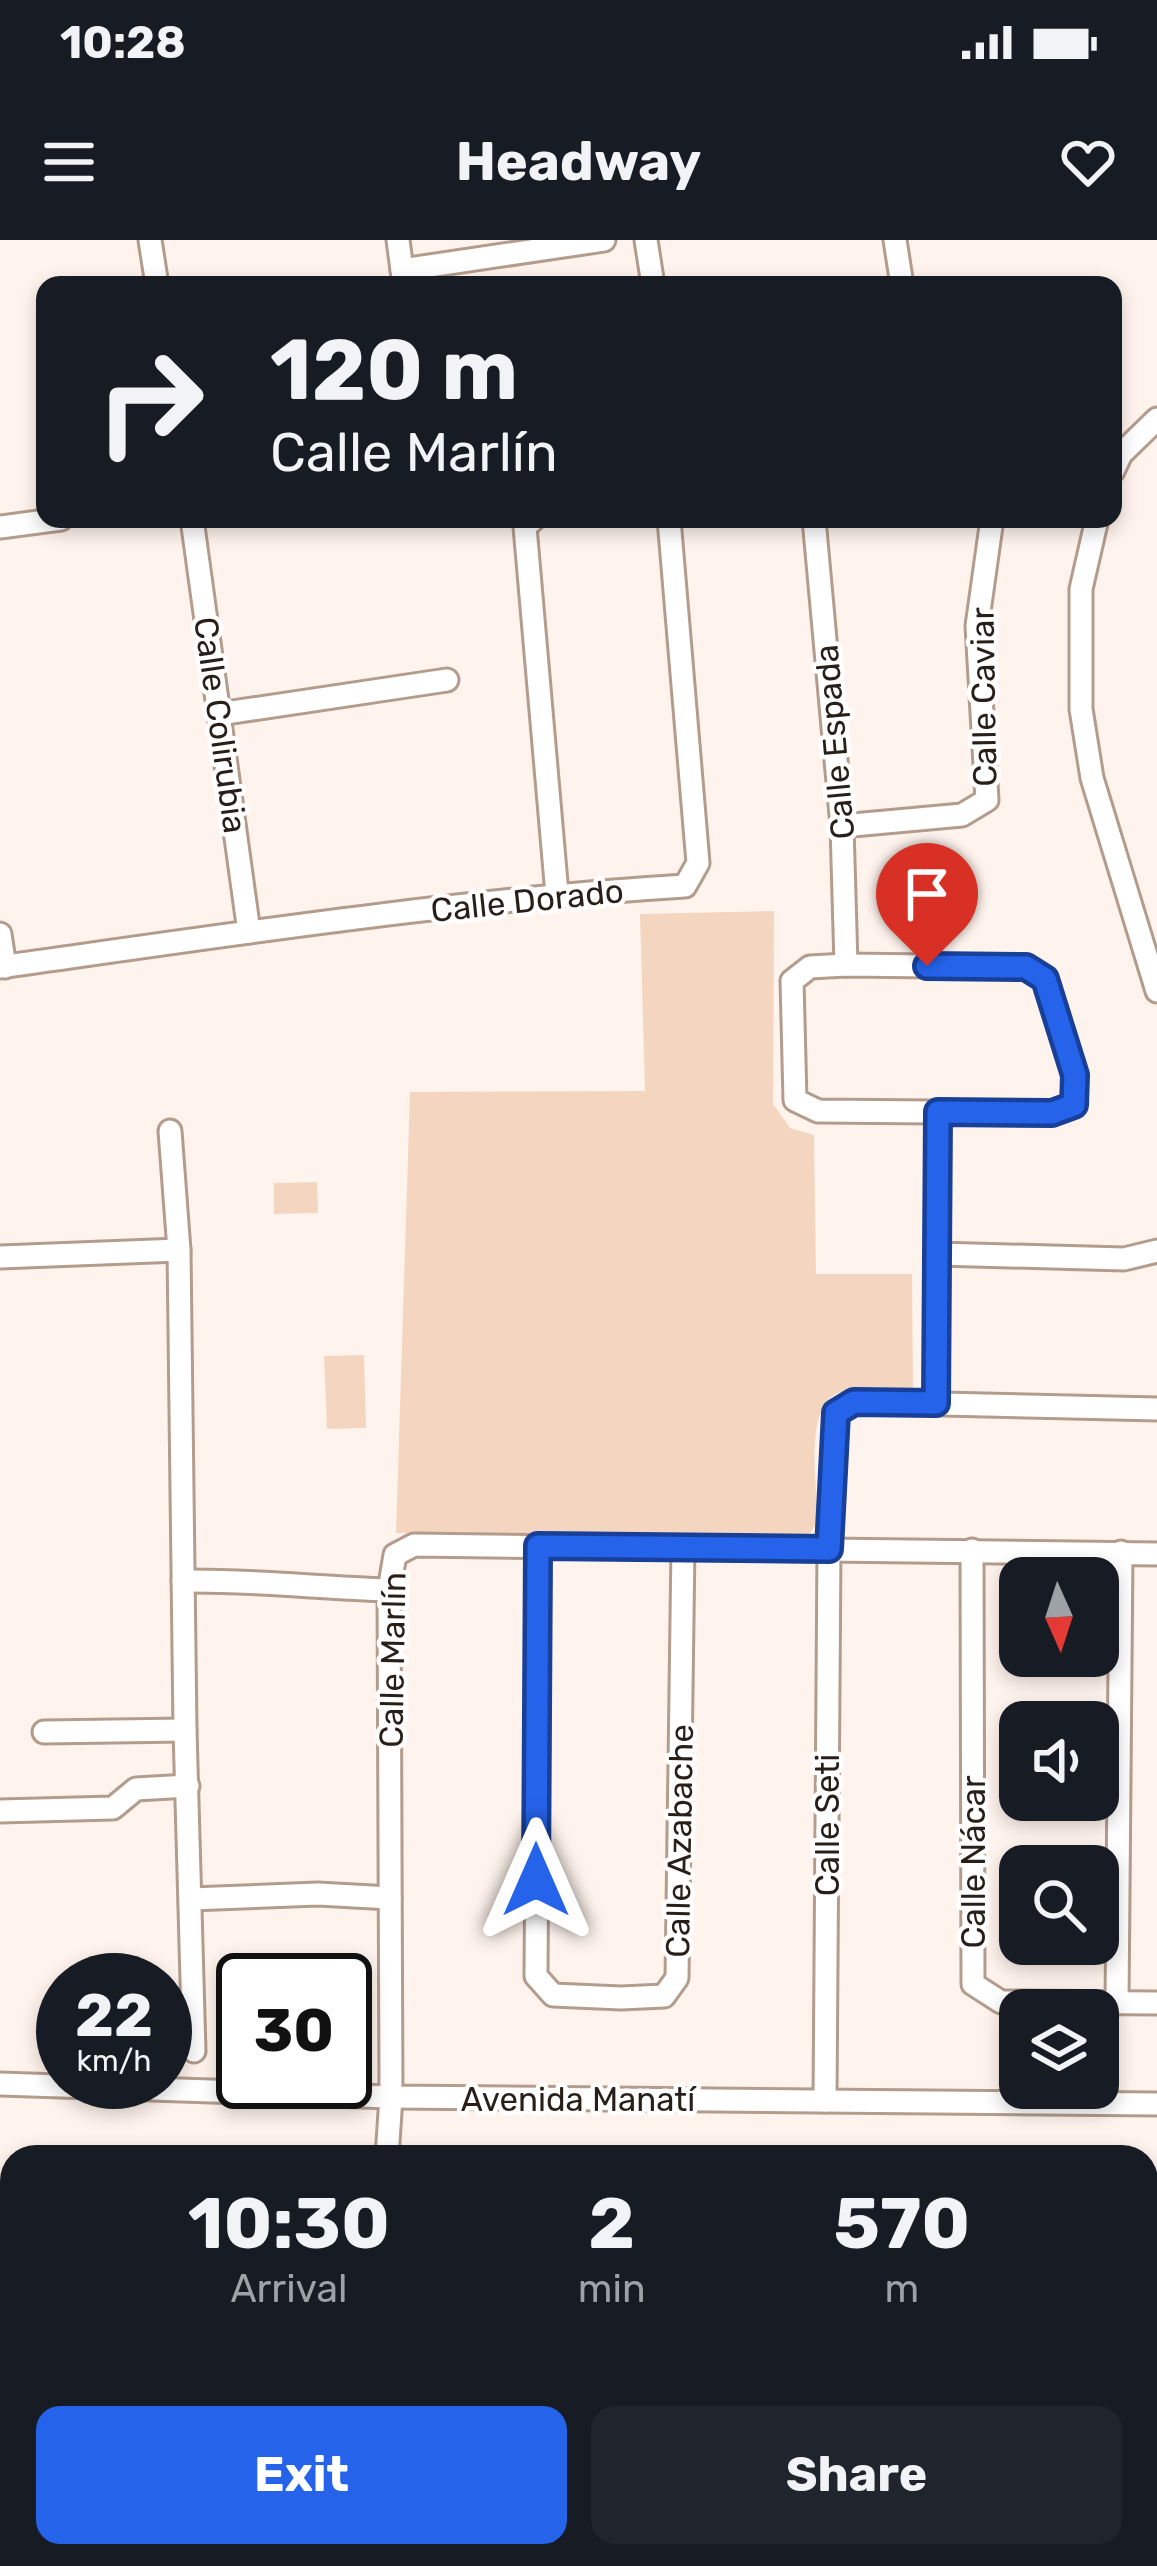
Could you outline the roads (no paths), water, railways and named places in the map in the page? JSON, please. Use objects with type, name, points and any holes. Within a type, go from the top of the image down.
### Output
[{"type":"street","points":[[150,240],[156,276]]},
{"type":"street","points":[[398,240],[403,276]]},
{"type":"street","points":[[414,276],[604,240]]},
{"type":"street","points":[[646,240],[652,276]]},
{"type":"street","points":[[895,240],[901,276]]},
{"type":"street","points":[[1122,453],[1157,419]]},
{"type":"street","points":[[0,527],[36,522]]},
{"type":"street","name":"Calle Colirubia","points":[[193,528],[249,932]]},
{"type":"street","points":[[525,528],[557,894]]},
{"type":"street","name":"Calle Dorado","points":[[2,967],[557,894],[685,886],[698,863],[670,528]]},
{"type":"street","name":"Calle Espada","points":[[815,528],[842,826],[846,965]]},
{"type":"street","name":"Calle Caviar","points":[[842,826],[962,815],[987,800],[977,626],[991,528]]},
{"type":"street","points":[[1095,528],[1081,589],[1081,709],[1092,778],[1157,991]]},
{"type":"street","points":[[219,714],[447,680]]},
{"type":"street","points":[[0,934],[2,967]]},
{"type":"street","points":[[846,965],[1026,967],[1045,979],[1075,1075],[1074,1105],[1052,1113],[938,1112],[818,1112],[795,1100],[792,981],[810,967],[846,965]]},
{"type":"street","points":[[936,1403],[938,1112]]},
{"type":"street","points":[[170,1131],[178,1250],[191,1899],[203,1997],[194,2050]]},
{"type":"street","points":[[0,1257],[178,1250]]},
{"type":"street","points":[[937,1254],[1124,1259],[1157,1251]]},
{"type":"street","points":[[829,1549],[836,1413],[854,1402],[1157,1408]]},
{"type":"street","name":"Calle Marlín","points":[[388,2145],[389,1590],[395,1555],[414,1545],[1157,1554]]},
{"type":"street","name":"Calle Azabache","points":[[538,1546],[536,1976],[553,1995],[621,1998],[664,1996],[677,1978],[683,1547]]},
{"type":"street","name":"Calle Seti","points":[[824,2101],[829,1549]]},
{"type":"street","name":"Calle Nácar","points":[[972,1550],[973,1984],[999,2001]]},
{"type":"street","points":[[1117,1989],[1121,1552]]},
{"type":"street","points":[[182,1581],[247,1580],[389,1590]]},
{"type":"street","points":[[44,1732],[185,1730]]},
{"type":"street","points":[[0,1811],[113,1808],[136,1789],[188,1786]]},
{"type":"street","points":[[191,1899],[318,1894],[390,1898]]},
{"type":"street","name":"Calle Nácar","points":[[1119,2003],[1157,2003]]},
{"type":"street","name":"Avenida Manatí","points":[[0,2084],[391,2098],[1157,2104]]}]
